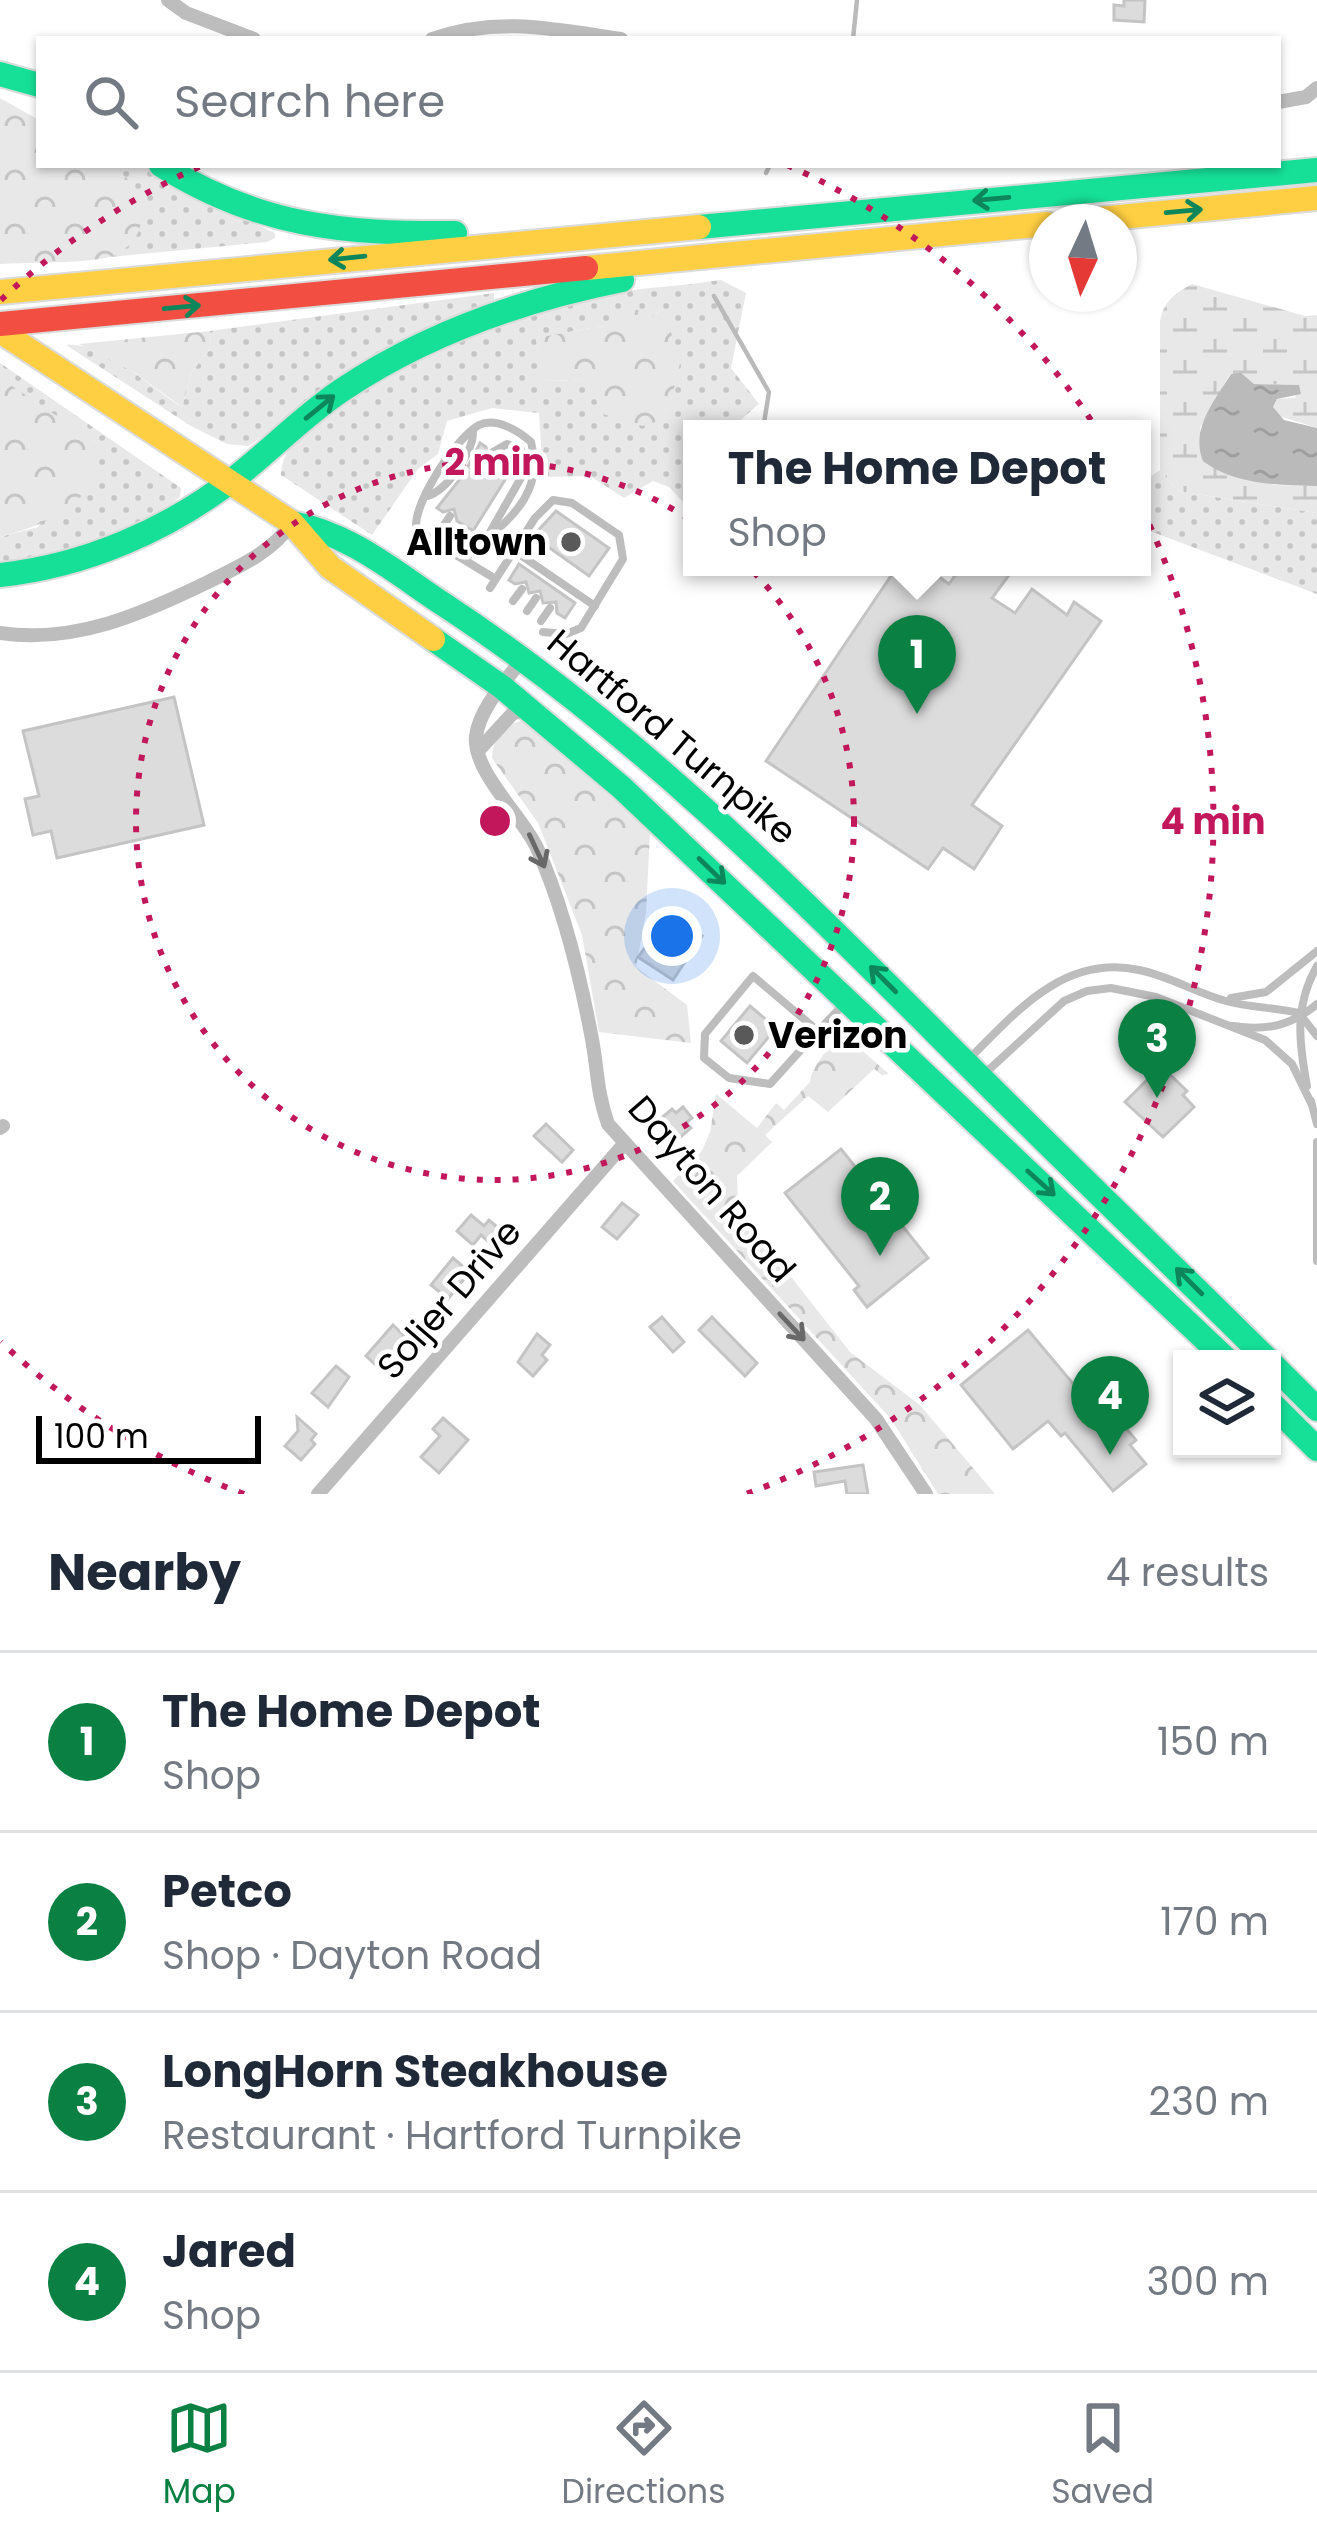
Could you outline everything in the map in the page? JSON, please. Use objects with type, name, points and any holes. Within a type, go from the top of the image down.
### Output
[{"type":"highway","points":[[0,74],[36,84]]},
{"type":"highway","points":[[165,168],[232,206],[319,230],[378,235],[631,231]]},
{"type":"highway","points":[[11,291],[1317,170]]},
{"type":"highway","points":[[1137,215],[1317,198]]},
{"type":"highway","points":[[0,328],[1029,226]]},
{"type":"highway","points":[[0,574],[63,566],[108,548],[230,482],[338,392],[399,354],[480,316],[556,292],[742,267],[870,241]]},
{"type":"highway","name":"Hartford Turnpike","points":[[0,328],[292,523],[346,541],[524,658],[646,757],[783,878],[1257,1350]]},
{"type":"highway","name":"Hartford Turnpike","points":[[292,523],[308,547],[335,571],[502,688],[678,838],[1217,1350]]},
{"type":"highway","points":[[946,1097],[973,1070]]},
{"type":"highway","name":"Hartford Turnpike","points":[[1281,1374],[1317,1409]]},
{"type":"highway","points":[[1281,1413],[1317,1449]]},
{"type":"street","points":[[168,0],[231,36]]},
{"type":"street","points":[[441,36],[517,24],[600,36]]},
{"type":"street","points":[[1281,101],[1306,97],[1317,88]]},
{"type":"street","points":[[0,632],[52,635],[145,613],[264,552],[292,523]]},
{"type":"street","points":[[478,751],[475,739],[484,713],[524,658]]},
{"type":"street","points":[[478,751],[512,714],[527,708]]},
{"type":"street","name":"Dayton Road","points":[[478,751],[482,765],[535,843],[561,908],[592,1038],[596,1091],[608,1124],[876,1419],[926,1494]]},
{"type":"street","name":"Soljer Drive","points":[[318,1494],[624,1144]]},
{"type":"lane","points":[[465,559],[489,535],[506,526],[530,491],[536,459],[531,442],[519,432],[491,423],[466,434],[428,488],[417,510],[416,526],[492,583],[545,505],[562,499],[619,535],[623,559],[595,606],[574,632],[543,632]]},
{"type":"lane","points":[[489,535],[526,469],[521,449],[507,444],[493,452]]},
{"type":"lane","points":[[434,542],[450,516]]},
{"type":"lane","points":[[513,550],[548,579],[595,606]]},
{"type":"lane","points":[[512,601],[522,589]]},
{"type":"lane","points":[[527,611],[536,598]]},
{"type":"lane","points":[[541,621],[550,608]]},
{"type":"lane","points":[[1205,995],[1247,998],[1266,992],[1317,951]]},
{"type":"lane","points":[[1317,966],[1304,993],[1300,1048],[1317,1124]]},
{"type":"lane","points":[[973,1070],[1032,998],[1054,982],[1110,967],[1138,969],[1205,995],[1301,1016],[1317,1036]]},
{"type":"lane","points":[[818,1031],[753,976],[705,1034],[704,1058],[729,1078],[770,1084],[847,1001]]},
{"type":"lane","points":[[973,1070],[1045,1015],[1087,992],[1133,990],[1265,1040],[1292,1064],[1311,1103]]},
{"type":"lane","points":[[1197,1015],[1259,1029],[1301,1016],[1317,1004]]},
{"type":"lane","points":[[1317,1142],[1317,1261]]},
{"type":"green space","points":[[0,98],[36,118],[36,168],[111,168],[130,182],[142,208],[136,235],[112,256],[0,264]]},
{"type":"green space","points":[[110,168],[149,168],[182,191],[275,233],[275,238],[110,257],[132,242],[130,184]]},
{"type":"green space","points":[[721,280],[746,293],[731,368],[759,404],[740,420],[683,420],[683,502],[669,487],[653,481],[624,498],[590,476],[543,477],[539,413],[492,408],[447,421],[438,454],[418,469],[372,535],[281,475],[286,454],[304,432],[424,352],[528,310],[616,292]],"holes":[[[663,308],[586,380],[542,381],[536,338],[602,326],[635,310],[652,317]]]},
{"type":"green space","points":[[1192,284],[1305,316],[1317,315],[1317,428],[1276,415],[1277,399],[1295,398],[1299,385],[1254,384],[1239,372],[1230,374],[1200,428],[1210,466],[1275,485],[1317,486],[1317,513],[1178,491],[1160,470],[1160,321],[1171,299]]},
{"type":"green space","points":[[494,293],[494,300],[447,319],[248,446],[227,444],[191,426],[66,345],[111,358],[182,407],[191,373],[211,347],[210,331]]},
{"type":"green space","points":[[664,308],[680,363],[667,418],[643,426],[603,414],[586,380],[541,381],[536,338],[602,326],[635,309],[652,317]]},
{"type":"green space","points":[[210,331],[211,347],[191,373],[182,407],[135,373],[79,344]]},
{"type":"green space","points":[[0,363],[181,488],[180,497],[95,543],[46,557],[0,563],[0,537],[38,527],[97,443],[12,388],[0,378]]},
{"type":"green space","points":[[0,378],[97,443],[91,482],[81,496],[53,518],[0,537]]},
{"type":"green space","points":[[1160,470],[1178,491],[1317,513],[1317,594],[1151,531],[1151,476]]},
{"type":"green space","points":[[525,720],[650,832],[646,913],[636,967],[687,1005],[691,1043],[599,1032],[582,935],[538,823],[492,758],[501,733]]},
{"type":"green space","points":[[845,1036],[889,1074],[874,1069],[828,1112],[808,1096],[765,1135],[772,1142],[737,1176],[738,1209],[850,1352],[920,1405],[995,1494],[938,1494],[891,1419],[673,1181],[702,1151],[716,1094],[757,1128],[776,1103],[784,1110],[810,1082],[823,1055]]},
{"type":"water","points":[[1240,372],[1254,384],[1299,385],[1301,394],[1277,399],[1273,407],[1284,420],[1317,428],[1317,486],[1243,479],[1203,461],[1200,438],[1206,415],[1231,374]]},
{"type":"building","points":[[1124,0],[1145,0],[1144,22],[1114,20],[1114,5],[1124,6]]},
{"type":"building","points":[[480,443],[488,458],[502,457],[515,464],[473,531],[457,521],[454,509],[443,512],[437,508],[464,474]]},
{"type":"building","name":"Alltown","points":[[556,511],[609,548],[589,576],[533,536]]},
{"type":"building","points":[[519,564],[575,603],[565,618],[557,613],[556,602],[543,603],[540,591],[529,593],[526,582],[509,580]]},
{"type":"building","points":[[891,576],[938,576],[949,584],[955,576],[1008,576],[992,598],[1015,613],[1032,589],[1067,615],[1074,602],[1101,621],[972,805],[1002,826],[974,869],[943,848],[928,869],[766,761]]},
{"type":"building","points":[[174,697],[204,825],[57,858],[51,831],[33,835],[25,799],[39,796],[23,731]]},
{"type":"building","points":[[669,915],[702,936],[673,980],[638,957]]},
{"type":"building","name":"Verizon","points":[[750,1006],[776,1028],[747,1063],[721,1041]]},
{"type":"building","points":[[1161,1066],[1187,1091],[1183,1095],[1194,1107],[1163,1137],[1125,1102]]},
{"type":"building","points":[[683,1107],[692,1118],[686,1123],[691,1128],[676,1141],[658,1121],[672,1109],[676,1113]]},
{"type":"building","points":[[546,1124],[573,1150],[562,1162],[534,1136]]},
{"type":"building","points":[[841,1149],[928,1258],[867,1307],[854,1290],[859,1286],[785,1193]]},
{"type":"building","points":[[622,1203],[638,1215],[617,1239],[602,1227]]},
{"type":"building","points":[[471,1215],[484,1226],[489,1220],[502,1231],[491,1244],[481,1235],[473,1245],[457,1231]]},
{"type":"building","points":[[453,1258],[467,1270],[448,1299],[431,1285]]},
{"type":"building","points":[[662,1317],[684,1342],[673,1352],[650,1327]]},
{"type":"building","points":[[712,1317],[757,1363],[745,1376],[699,1330]]},
{"type":"building","points":[[393,1325],[409,1340],[380,1369],[366,1356]]},
{"type":"building","points":[[1028,1330],[1100,1416],[1104,1413],[1119,1431],[1125,1427],[1136,1440],[1130,1445],[1146,1464],[1113,1491],[1065,1433],[1061,1436],[1048,1421],[1013,1449],[961,1385]]},
{"type":"building","points":[[537,1334],[550,1345],[542,1355],[547,1360],[533,1376],[518,1362]]},
{"type":"building","points":[[336,1366],[349,1377],[328,1407],[312,1393]]},
{"type":"building","points":[[297,1417],[316,1434],[311,1440],[315,1444],[301,1460],[285,1446],[298,1431]]},
{"type":"building","points":[[443,1418],[468,1440],[439,1473],[421,1457],[440,1436],[433,1429]]},
{"type":"building","points":[[863,1465],[868,1494],[847,1494],[845,1481],[816,1486],[814,1472]]},
{"type":"waterway","points":[[853,36],[857,0]]},
{"type":"waterway","points":[[766,173],[768,168]]},
{"type":"waterway","points":[[714,296],[769,392],[764,420]]},
{"type":"traffic: fast","points":[[0,74],[36,84]]},
{"type":"traffic: fast","points":[[166,168],[232,202],[302,222],[375,231],[455,233]]},
{"type":"traffic: fast","points":[[699,227],[1317,170]]},
{"type":"traffic: fast","points":[[0,575],[94,554],[182,514],[235,478],[342,390],[442,335],[512,309],[622,280]]},
{"type":"traffic: fast","points":[[292,523],[333,536],[390,567],[514,653],[649,761],[839,937],[1258,1350]]},
{"type":"traffic: fast","points":[[433,639],[502,687],[621,787],[1216,1350]]},
{"type":"traffic: fast","points":[[1281,1373],[1317,1409]]},
{"type":"traffic: fast","points":[[1281,1413],[1317,1449]]},
{"type":"traffic: slow","points":[[1137,215],[1317,198]]},
{"type":"traffic: slow","points":[[586,268],[1029,226]]},
{"type":"traffic: slow","points":[[0,292],[699,227]]},
{"type":"traffic: slow","points":[[0,331],[292,523],[330,567],[433,639]]},
{"type":"traffic: jam","points":[[0,324],[586,268]]},
{"type":"place","name":"Alltown","points":[[571,542]]},
{"type":"place","name":"The Home Depot","points":[[917,714]]},
{"type":"place","name":"Verizon","points":[[744,1035]]},
{"type":"place","name":"LongHorn Steakhouse","points":[[1157,1098]]},
{"type":"place","name":"Petco","points":[[880,1256]]},
{"type":"place","name":"Jared","points":[[1110,1455]]}]
